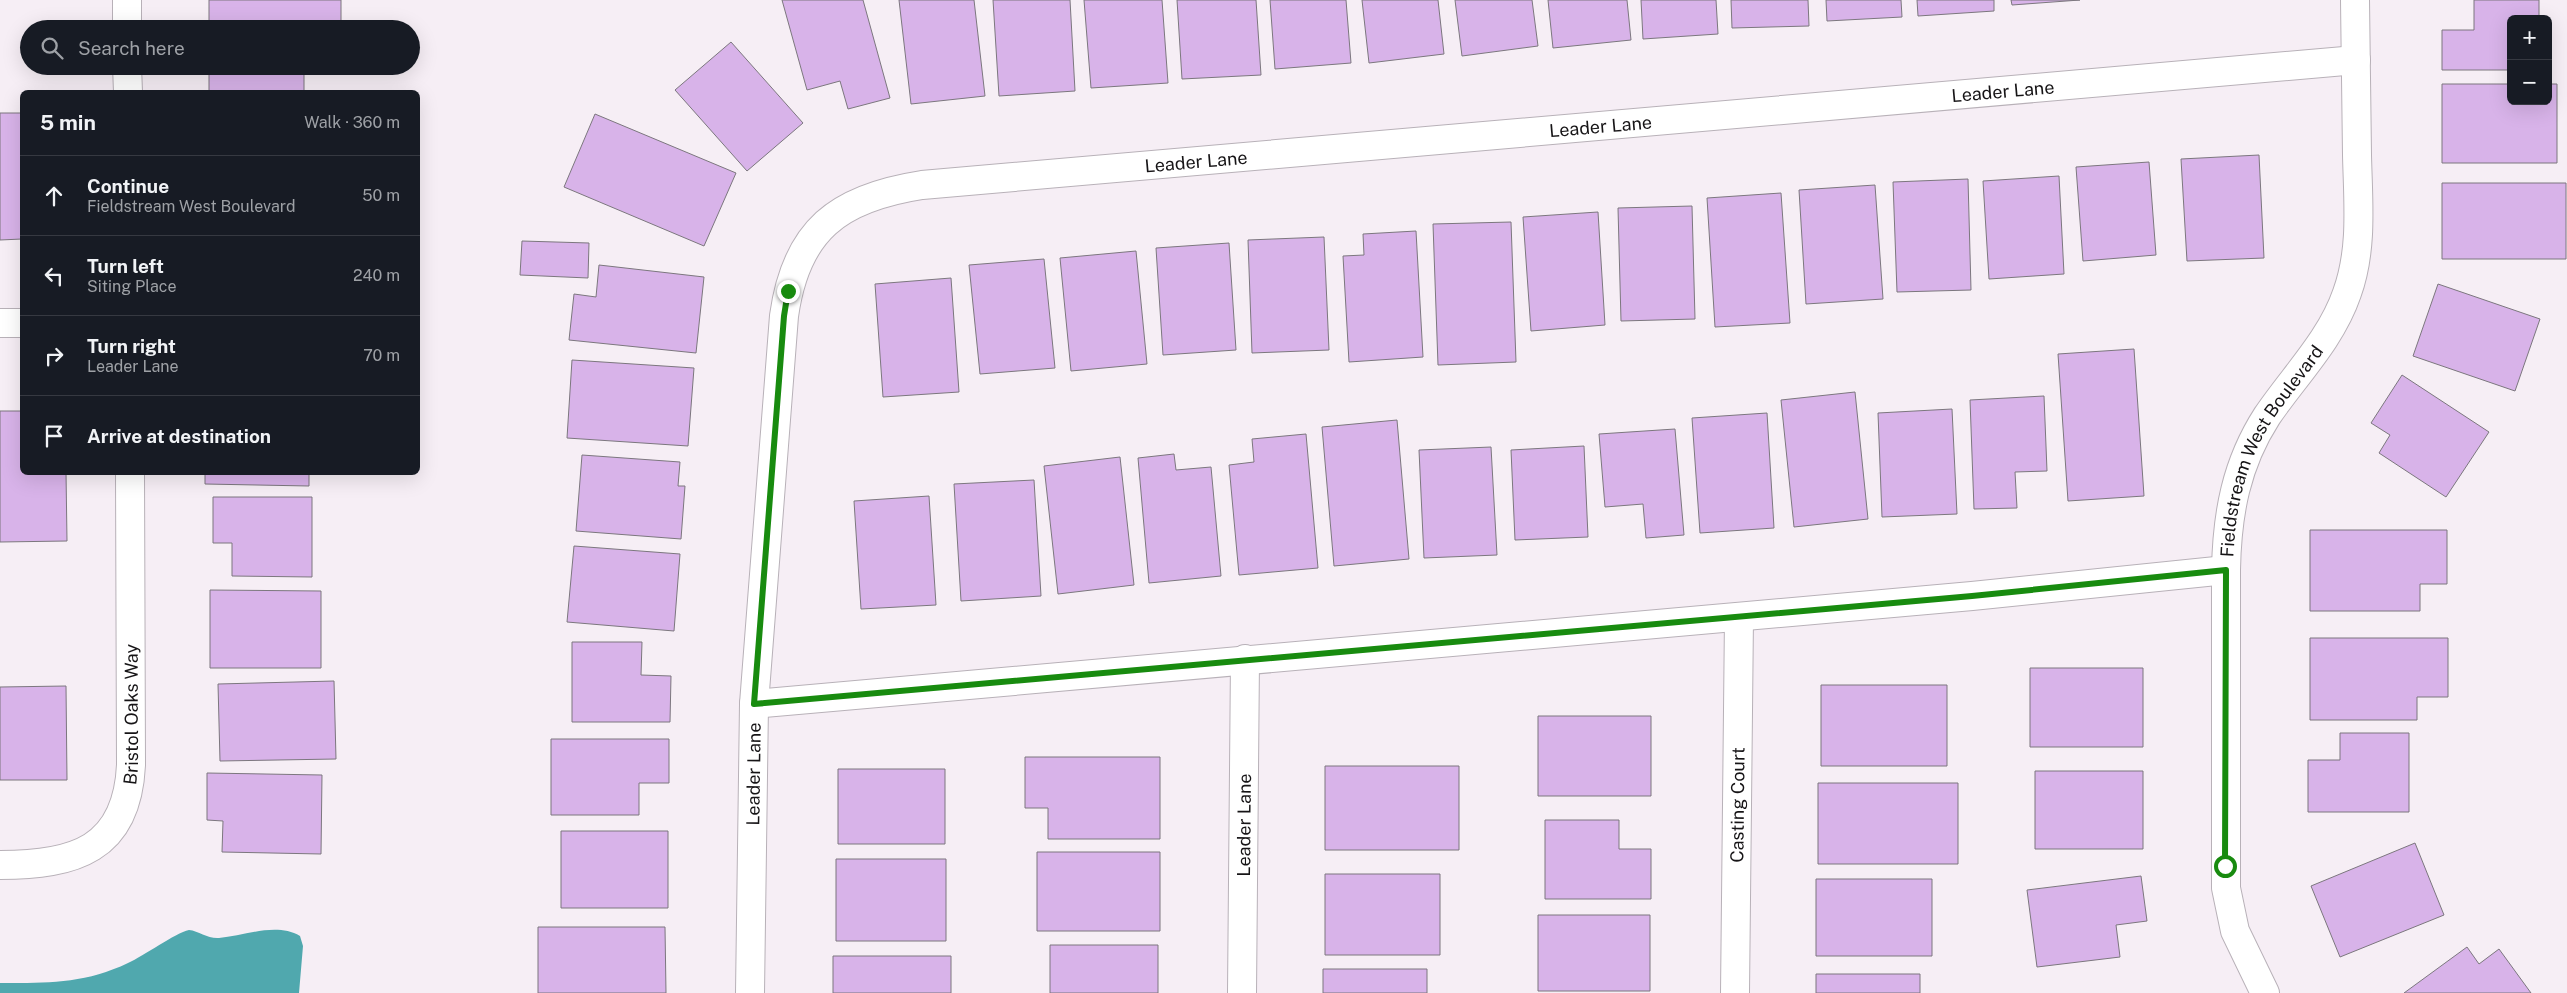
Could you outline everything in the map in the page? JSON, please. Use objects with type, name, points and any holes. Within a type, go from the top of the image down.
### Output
[{"type":"street","points":[[127,0],[127,20]]},
{"type":"street","name":"Fieldstream West Boulevard","points":[[2265,993],[2235,931],[2226,888],[2226,570],[2231,503],[2245,458],[2267,416],[2332,327],[2343,306],[2353,275],[2356,259],[2358,208],[2356,0]]},
{"type":"street","name":"Leader Lane","points":[[750,993],[754,704],[782,336],[788,291],[801,254],[818,230],[848,207],[871,196],[922,186],[1083,170],[2356,60]]},
{"type":"street","points":[[128,75],[128,90]]},
{"type":"street","points":[[0,323],[20,323]]},
{"type":"street","name":"Bristol Oaks Way","points":[[0,865],[51,863],[81,853],[106,835],[116,820],[126,798],[131,765],[130,475]]},
{"type":"street","points":[[754,704],[1245,659],[1739,617],[2226,570]]},
{"type":"street","name":"Casting Court","points":[[1735,993],[1739,617]]},
{"type":"street","name":"Leader Lane","points":[[1242,993],[1245,659]]},
{"type":"water","points":[[189,930],[215,938],[270,930],[291,932],[300,936],[303,946],[299,993],[0,993],[0,983],[65,981],[81,979],[112,970],[135,960],[176,935]]},
{"type":"building","points":[[209,0],[341,0],[341,20],[209,20]]},
{"type":"building","points":[[782,0],[863,0],[890,98],[848,109],[840,81],[807,90]]},
{"type":"building","points":[[899,0],[974,0],[985,96],[911,104]]},
{"type":"building","points":[[993,0],[1070,0],[1075,91],[999,96]]},
{"type":"building","points":[[1084,0],[1162,0],[1168,83],[1091,88]]},
{"type":"building","points":[[1177,0],[1256,0],[1261,75],[1182,79]]},
{"type":"building","points":[[1270,0],[1346,0],[1351,63],[1275,69]]},
{"type":"building","points":[[1362,0],[1438,0],[1444,54],[1369,63]]},
{"type":"building","points":[[1455,0],[1532,0],[1538,46],[1462,56]]},
{"type":"building","points":[[1548,0],[1627,0],[1631,40],[1553,48]]},
{"type":"building","points":[[1641,0],[1716,0],[1718,34],[1643,39]]},
{"type":"building","points":[[1731,0],[1808,0],[1809,26],[1732,28]]},
{"type":"building","points":[[1826,0],[1901,0],[1902,17],[1827,21]]},
{"type":"building","points":[[1917,0],[1994,0],[1994,11],[1918,16]]},
{"type":"building","points":[[2011,0],[2080,0],[2012,5]]},
{"type":"building","points":[[2474,0],[2539,0],[2539,15],[2507,15],[2507,70],[2442,70],[2442,30],[2474,30]]},
{"type":"building","points":[[731,42],[803,123],[747,171],[675,90]]},
{"type":"building","points":[[209,75],[304,75],[304,90],[209,90]]},
{"type":"building","points":[[2442,84],[2507,84],[2507,105],[2552,105],[2552,84],[2557,84],[2557,163],[2442,163]]},
{"type":"building","points":[[0,113],[20,113],[20,239],[0,240]]},
{"type":"building","points":[[595,114],[736,173],[704,246],[564,187]]},
{"type":"building","points":[[2259,155],[2264,258],[2187,261],[2181,159]]},
{"type":"building","points":[[2149,162],[2156,255],[2083,261],[2076,167]]},
{"type":"building","points":[[2059,176],[2064,274],[1989,279],[1983,181]]},
{"type":"building","points":[[1968,179],[1971,290],[1897,292],[1893,182]]},
{"type":"building","points":[[2442,183],[2566,183],[2566,259],[2442,259]]},
{"type":"building","points":[[1875,185],[1883,299],[1806,304],[1799,190]]},
{"type":"building","points":[[1781,193],[1790,323],[1715,327],[1707,198]]},
{"type":"building","points":[[1692,206],[1695,319],[1621,321],[1618,208]]},
{"type":"building","points":[[1598,212],[1605,325],[1531,331],[1523,217]]},
{"type":"building","points":[[1511,222],[1516,362],[1438,365],[1433,224]]},
{"type":"building","points":[[1416,231],[1423,357],[1349,362],[1343,256],[1364,255],[1363,234]]},
{"type":"building","points":[[1324,237],[1329,350],[1252,353],[1248,240]]},
{"type":"building","points":[[522,241],[589,243],[588,278],[520,275]]},
{"type":"building","points":[[1229,243],[1236,350],[1163,355],[1156,248]]},
{"type":"building","points":[[1136,251],[1147,364],[1071,371],[1060,258]]},
{"type":"building","points":[[1044,259],[1055,368],[980,374],[969,265]]},
{"type":"building","points":[[599,265],[704,277],[696,353],[569,340],[574,294],[596,297]]},
{"type":"building","points":[[951,278],[959,392],[883,397],[875,284]]},
{"type":"building","points":[[2438,284],[2540,319],[2515,391],[2413,356]]},
{"type":"building","points":[[2134,349],[2144,496],[2068,501],[2058,354]]},
{"type":"building","points":[[572,360],[694,368],[688,446],[567,438]]},
{"type":"building","points":[[2402,375],[2489,432],[2446,497],[2379,453],[2390,435],[2371,423]]},
{"type":"building","points":[[1855,392],[1868,519],[1794,527],[1781,400]]},
{"type":"building","points":[[2044,396],[2047,471],[2015,472],[2017,508],[1974,509],[1970,400]]},
{"type":"building","points":[[1952,409],[1957,514],[1882,517],[1878,413]]},
{"type":"building","points":[[0,411],[20,411],[20,475],[66,475],[67,541],[0,542]]},
{"type":"building","points":[[1767,413],[1774,528],[1700,533],[1692,418]]},
{"type":"building","points":[[1397,420],[1409,559],[1334,566],[1322,427]]},
{"type":"building","points":[[1675,429],[1684,535],[1646,538],[1643,504],[1605,507],[1599,434]]},
{"type":"building","points":[[1306,434],[1318,568],[1239,575],[1229,465],[1254,462],[1252,439]]},
{"type":"building","points":[[1584,446],[1588,537],[1515,540],[1511,450]]},
{"type":"building","points":[[1491,447],[1497,555],[1424,558],[1419,450]]},
{"type":"building","points":[[1174,454],[1176,470],[1211,467],[1221,576],[1149,583],[1138,458]]},
{"type":"building","points":[[582,455],[680,462],[678,486],[685,486],[681,539],[576,531]]},
{"type":"building","points":[[1120,457],[1134,585],[1058,594],[1044,466]]},
{"type":"building","points":[[205,475],[309,475],[309,486],[205,484]]},
{"type":"building","points":[[1034,480],[1041,596],[961,601],[954,484]]},
{"type":"building","points":[[929,496],[936,605],[861,609],[854,501]]},
{"type":"building","points":[[213,497],[312,497],[312,577],[232,576],[232,543],[213,543]]},
{"type":"building","points":[[2310,530],[2447,530],[2447,584],[2420,584],[2420,611],[2310,611]]},
{"type":"building","points":[[574,546],[680,554],[674,631],[567,622]]},
{"type":"building","points":[[210,590],[321,591],[321,668],[210,668]]},
{"type":"building","points":[[2310,638],[2448,638],[2448,697],[2417,697],[2417,720],[2310,720]]},
{"type":"building","points":[[572,642],[642,642],[641,675],[671,676],[670,722],[572,722]]},
{"type":"building","points":[[2030,668],[2143,668],[2143,747],[2030,747]]},
{"type":"building","points":[[334,681],[336,759],[220,761],[218,684]]},
{"type":"building","points":[[1821,685],[1947,685],[1947,766],[1821,766]]},
{"type":"building","points":[[66,686],[67,780],[0,780],[0,687]]},
{"type":"building","points":[[1538,716],[1651,716],[1651,796],[1538,796]]},
{"type":"building","points":[[2340,733],[2409,733],[2409,812],[2308,812],[2308,760],[2340,760]]},
{"type":"building","points":[[551,739],[669,739],[669,783],[639,783],[639,815],[551,815]]},
{"type":"building","points":[[1025,757],[1160,757],[1160,839],[1048,839],[1048,808],[1025,808]]},
{"type":"building","points":[[1325,766],[1459,766],[1459,850],[1325,850]]},
{"type":"building","points":[[838,769],[945,769],[945,844],[838,844]]},
{"type":"building","points":[[2035,771],[2143,771],[2143,849],[2035,849]]},
{"type":"building","points":[[207,773],[322,775],[321,854],[222,852],[223,821],[207,820]]},
{"type":"building","points":[[1818,783],[1958,783],[1958,864],[1818,864]]},
{"type":"building","points":[[1545,820],[1619,820],[1619,849],[1651,849],[1651,899],[1545,899]]},
{"type":"building","points":[[561,831],[668,831],[668,908],[561,908]]},
{"type":"building","points":[[2415,843],[2444,915],[2340,957],[2311,886]]},
{"type":"building","points":[[1037,852],[1160,852],[1160,931],[1037,931]]},
{"type":"building","points":[[836,859],[946,859],[946,941],[836,941]]},
{"type":"building","points":[[1325,874],[1440,874],[1440,955],[1325,955]]},
{"type":"building","points":[[2141,876],[2147,921],[2116,925],[2120,957],[2037,967],[2027,890]]},
{"type":"building","points":[[1816,879],[1932,879],[1932,956],[1816,956]]},
{"type":"building","points":[[1538,915],[1650,915],[1650,991],[1538,991]]},
{"type":"building","points":[[538,927],[665,927],[666,993],[538,993]]},
{"type":"building","points":[[1050,945],[1158,945],[1158,993],[1050,993]]},
{"type":"building","points":[[2467,947],[2479,964],[2499,949],[2531,993],[2404,993]]},
{"type":"building","points":[[833,956],[951,956],[951,993],[833,993]]},
{"type":"building","points":[[1323,969],[1427,969],[1427,993],[1323,993]]},
{"type":"building","points":[[1816,974],[1920,974],[1920,993],[1816,993]]},
{"type":"route","points":[[788,291],[784,316],[765,546],[754,704],[1972,596],[2226,570],[2225,866]]}]
